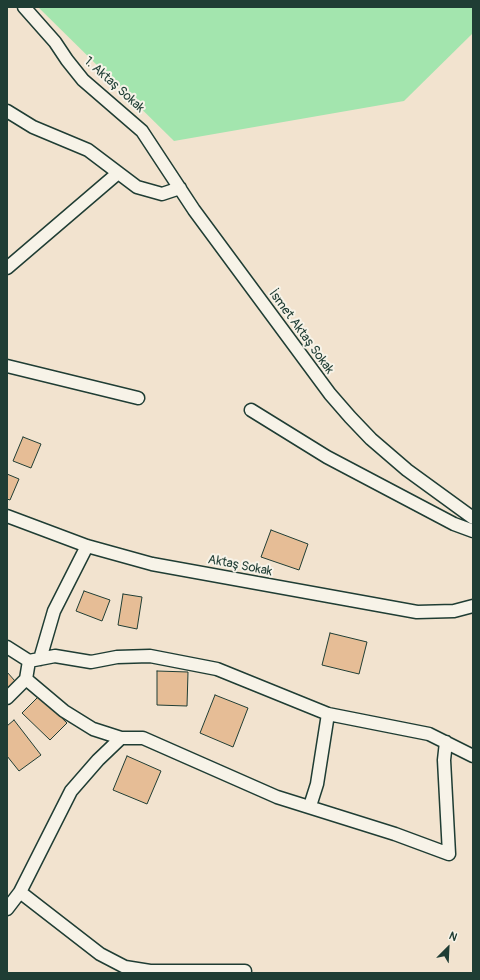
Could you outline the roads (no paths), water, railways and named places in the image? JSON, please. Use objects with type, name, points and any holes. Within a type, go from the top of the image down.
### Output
[{"type":"street","name":"1. Aktaş Sokak","points":[[24,7],[55,42],[83,80],[142,131],[180,188]]},
{"type":"street","points":[[7,111],[33,127],[88,150],[137,187],[162,194],[180,188]]},
{"type":"street","points":[[7,268],[118,173]]},
{"type":"street","name":"İsmet Aktaş Sokak","points":[[180,188],[194,210],[321,382],[350,417],[371,439],[407,470],[473,518]]},
{"type":"street","points":[[7,366],[138,398]]},
{"type":"street","points":[[251,410],[334,460],[454,524],[473,531]]},
{"type":"street","name":"Aktaş Sokak","points":[[7,516],[87,546],[152,564],[417,612],[454,610],[473,606]]},
{"type":"street","points":[[7,698],[26,680],[54,611],[87,546]]},
{"type":"street","points":[[7,647],[34,660],[55,656],[91,662],[117,657],[150,656],[217,669],[328,714],[429,734],[473,756]]},
{"type":"street","points":[[26,680],[64,712],[93,730],[121,738],[143,738],[277,797],[310,806],[449,854],[444,760],[446,742]]},
{"type":"street","points":[[310,806],[317,784],[328,714]]},
{"type":"street","points":[[7,909],[20,892],[71,791],[98,760],[121,738]]},
{"type":"street","points":[[20,892],[100,954],[125,967],[150,971],[245,970]]}]
